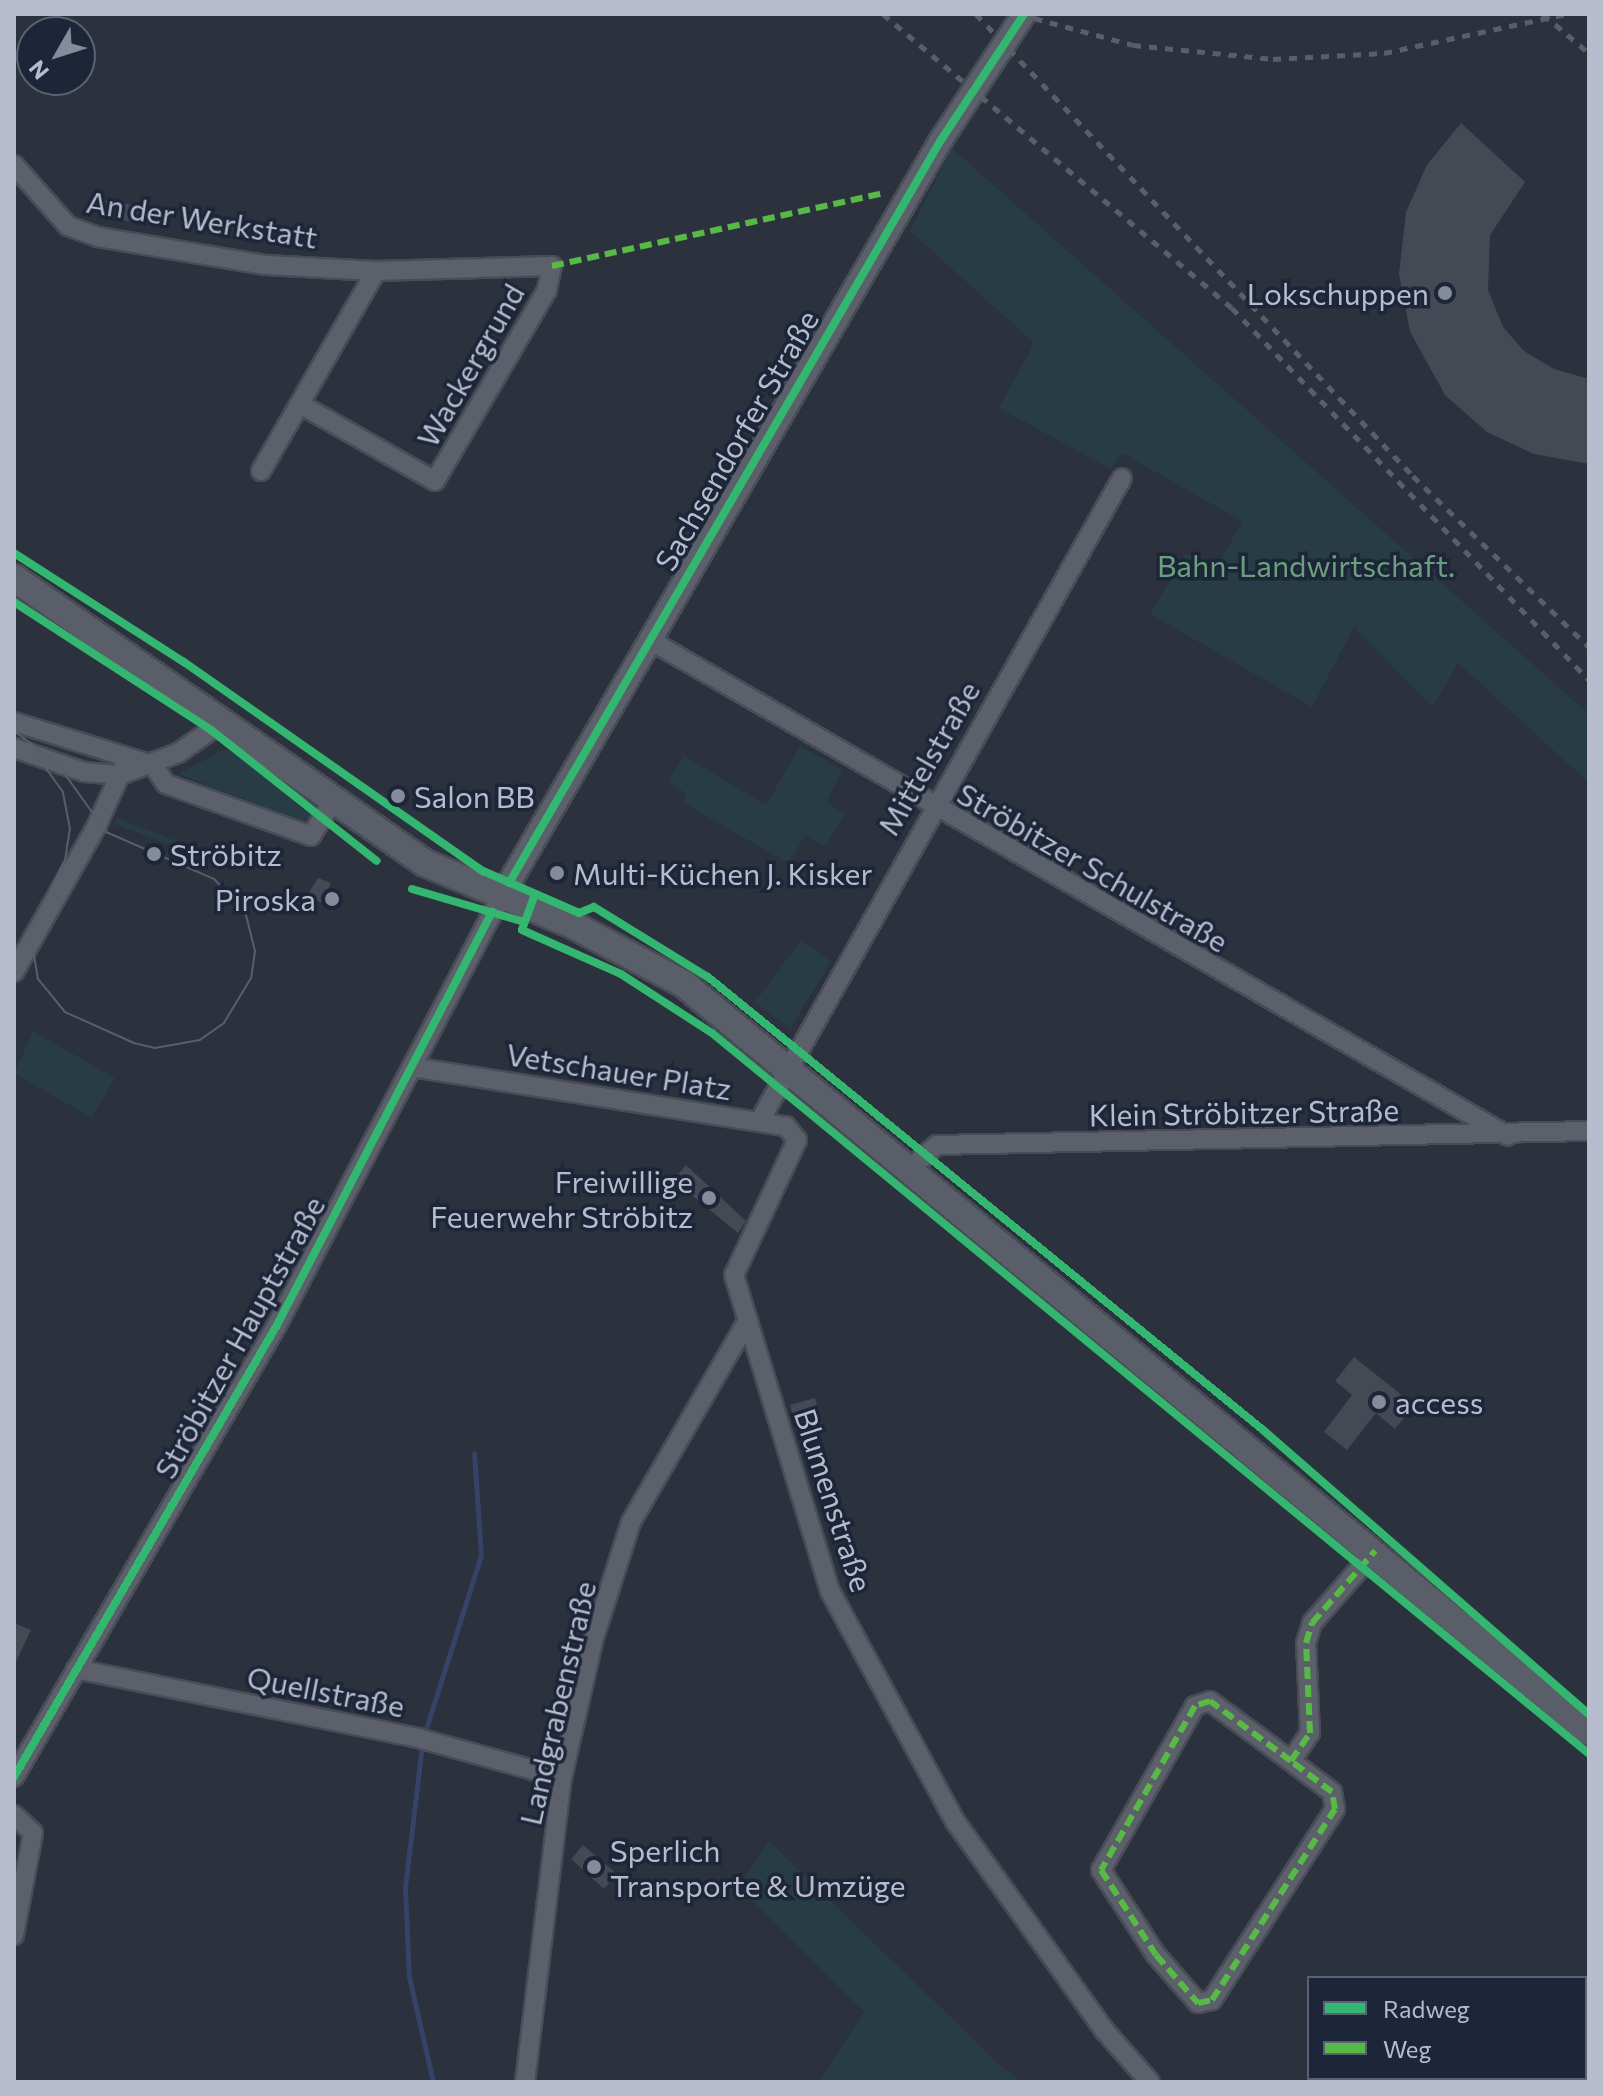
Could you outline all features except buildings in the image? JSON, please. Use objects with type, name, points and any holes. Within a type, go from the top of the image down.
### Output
[{"type":"main road","points":[[14,578],[425,863],[634,954],[684,984],[1375,1551],[1589,1732]]},
{"type":"street","name":"Sachsendorfer Straße","points":[[501,897],[653,642],[941,140],[1024,14]]},
{"type":"street","name":"An der Werkstatt","points":[[14,165],[68,226],[98,237],[266,265],[376,271],[552,266]]},
{"type":"street","name":"Wackergrund","points":[[301,405],[435,481],[547,290],[552,266]]},
{"type":"street","points":[[261,471],[376,271]]},
{"type":"street","name":"Mittelstraße","points":[[786,1068],[1122,478]]},
{"type":"street","name":"Ströbitzer Schulstraße","points":[[653,642],[1508,1136]]},
{"type":"street","points":[[14,748],[84,772],[153,765],[224,721]]},
{"type":"street","points":[[14,722],[124,767]]},
{"type":"street","points":[[153,765],[166,784],[311,836],[334,799]]},
{"type":"street","points":[[14,972],[124,767]]},
{"type":"street","name":"Ströbitzer Hauptstraße","points":[[14,1777],[277,1325],[501,897]]},
{"type":"street","name":"Vetschauer Platz","points":[[412,1067],[759,1122],[786,1068]]},
{"type":"street","name":"Blumenstraße","points":[[759,1122],[786,1126],[797,1152],[734,1275],[830,1591],[955,1821],[1104,2030],[1150,2082]]},
{"type":"street","name":"Klein Ströbitzer Straße","points":[[910,1169],[937,1145],[1508,1136],[1589,1131]]},
{"type":"street","name":"Landgrabenstraße","points":[[525,2082],[562,1778],[593,1641],[631,1522],[748,1320]]},
{"type":"street","points":[[1291,1761],[1310,1733],[1306,1643],[1312,1623],[1375,1551]]},
{"type":"street","name":"Quellstraße","points":[[76,1669],[422,1739],[562,1778]]},
{"type":"street","points":[[1210,1701],[1291,1761],[1332,1792],[1335,1809],[1212,2000],[1198,2003],[1156,1955],[1101,1870],[1195,1706],[1210,1701]]},
{"type":"street","points":[[14,1815],[33,1833],[14,1935]]},
{"type":"green space","name":"Bahn-Landwirtschaft.","points":[[952,148],[1589,714],[1589,783],[1458,663],[1433,707],[1354,627],[1312,707],[1150,614],[1186,553],[1216,569],[1242,521],[1122,453],[1111,469],[999,408],[1034,343],[910,231]]},
{"type":"green space","points":[[800,746],[843,770],[826,802],[845,814],[825,846],[805,836],[788,863],[682,802],[687,794],[668,782],[684,756],[766,805]]},
{"type":"green space","points":[[223,750],[232,752],[314,815],[298,826],[251,808],[248,800],[219,790],[208,793],[205,784],[178,774]]},
{"type":"green space","points":[[117,818],[209,853],[204,858],[114,824]]},
{"type":"green space","points":[[801,940],[831,961],[790,1029],[755,1002]]},
{"type":"green space","points":[[33,1031],[115,1078],[92,1118],[14,1073]]},
{"type":"green space","points":[[769,1841],[1021,2082],[819,2082],[864,2012],[738,1886]]},
{"type":"waterway","points":[[424,1735],[481,1555],[474,1453]]},
{"type":"waterway","points":[[422,1745],[405,1887],[409,1977],[433,2082]]},
{"type":"tram line","points":[[14,731],[57,763],[106,832],[214,879],[245,911],[255,951],[251,978],[224,1023],[200,1040],[155,1048],[134,1043],[65,1012],[38,979],[30,932],[65,860],[70,829],[63,792],[37,756]]},
{"type":"railway","points":[[883,14],[1232,308],[1589,680]]},
{"type":"railway","points":[[976,14],[1413,476],[1589,647]]},
{"type":"railway","points":[[1019,14],[1133,45],[1273,59],[1384,53],[1566,14]]},
{"type":"railway","points":[[1543,14],[1589,53]]},
{"type":"marked path","points":[[552,266],[884,193]]},
{"type":"marked path","points":[[1291,1761],[1210,1701],[1195,1706],[1101,1870],[1156,1955],[1198,2003],[1212,2000],[1335,1809],[1332,1792],[1291,1761],[1310,1733],[1306,1643],[1312,1623],[1375,1551]]},
{"type":"cycle path","points":[[509,883],[941,140],[1024,14]]},
{"type":"cycle path","points":[[14,553],[184,662],[483,871],[579,913],[594,907],[708,977],[1263,1430],[1589,1714]]},
{"type":"cycle path","points":[[14,602],[211,730],[377,861]]},
{"type":"cycle path","points":[[412,889],[524,922]]},
{"type":"cycle path","points":[[535,894],[522,930],[621,974],[712,1033],[1589,1754]]},
{"type":"cycle path","points":[[14,1777],[277,1325],[492,912]]},
{"type":"place","name":"Lokschuppen","points":[[1445,293]]},
{"type":"place","name":"Salon BB","points":[[398,796]]},
{"type":"place","name":"Ströbitz","points":[[154,854]]},
{"type":"place","name":"Multi-Küchen J. Kisker","points":[[557,873]]},
{"type":"place","name":"Piroska","points":[[332,899]]},
{"type":"place","name":"Freiwillige Feuerwehr Ströbitz","points":[[709,1198]]},
{"type":"place","name":"access","points":[[1379,1402]]},
{"type":"place","name":"Sperlich Transporte & Umzüge","points":[[594,1867]]}]
